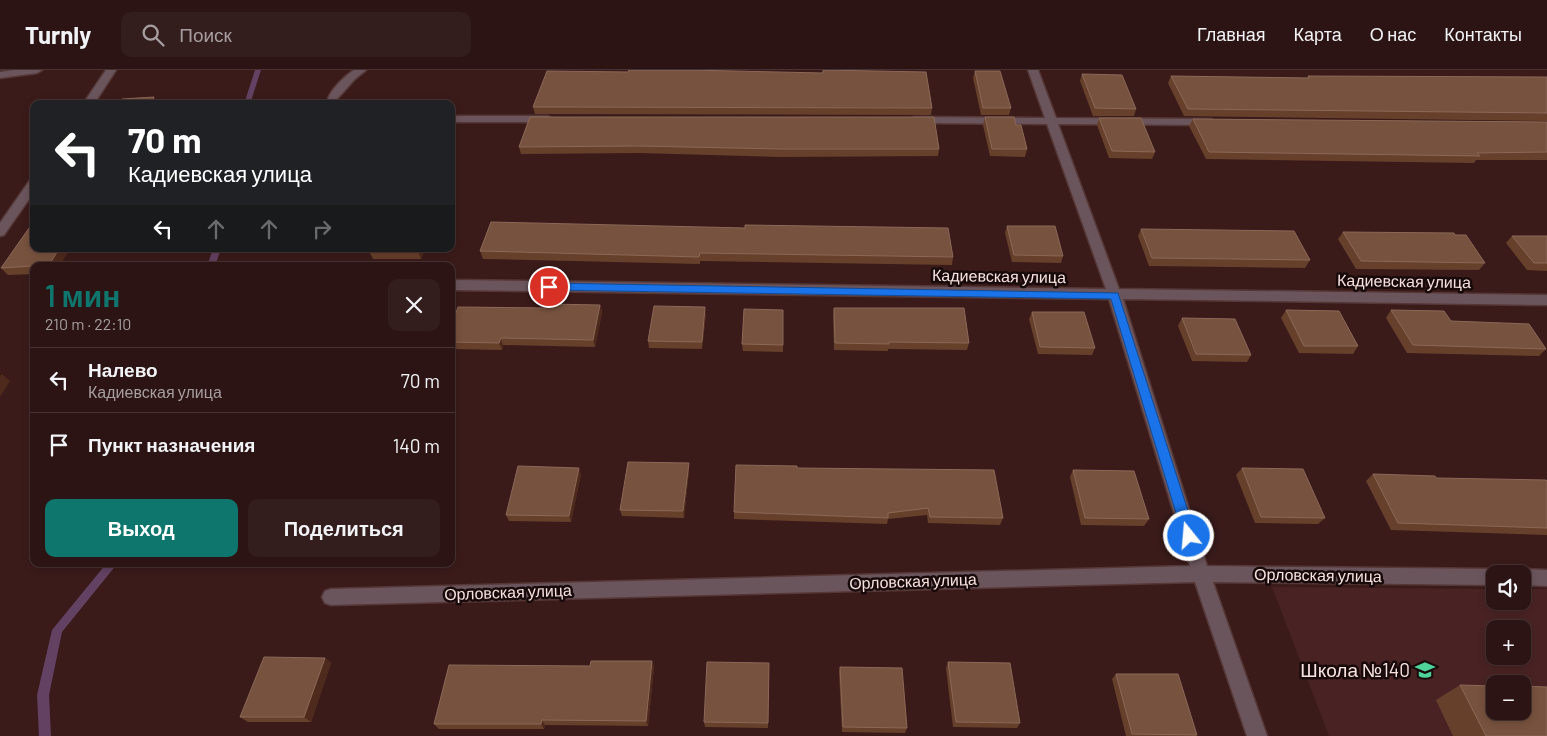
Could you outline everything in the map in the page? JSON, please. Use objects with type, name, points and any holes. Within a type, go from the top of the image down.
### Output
[{"type":"street","points":[[0,75],[37,70]]},
{"type":"street","points":[[91,100],[111,70]]},
{"type":"street","points":[[332,100],[351,77],[361,70]]},
{"type":"street","points":[[1033,70],[1115,296],[1201,574],[1257,736]]},
{"type":"street","points":[[455,119],[561,119]]},
{"type":"street","points":[[901,120],[1219,122]]},
{"type":"street","points":[[0,232],[30,188]]},
{"type":"street","name":"Кадиевская улица","points":[[455,285],[1115,296],[1547,300]]},
{"type":"street","name":"Орловская улица","points":[[330,597],[1201,574],[1486,577]]},
{"type":"street","points":[[1531,577],[1547,578]]},
{"type":"shaded area","name":"Школа №140","points":[[1272,587],[1486,589],[1486,610],[1531,610],[1531,589],[1547,589],[1547,736],[1329,736]]},
{"type":"building","points":[[629,70],[823,73],[823,70],[926,72],[932,108],[533,107],[547,71],[628,72]]},
{"type":"building","points":[[975,71],[1000,71],[1011,108],[983,108]]},
{"type":"building","points":[[1082,74],[1122,75],[1136,109],[1095,108]]},
{"type":"building","points":[[1171,76],[1309,78],[1308,76],[1547,77],[1547,113],[1188,109]]},
{"type":"building","points":[[154,97],[152,100],[122,99]]},
{"type":"building","points":[[530,117],[934,117],[939,149],[780,149],[638,146],[519,147]]},
{"type":"building","points":[[985,117],[1014,117],[1016,125],[1021,125],[1027,149],[992,149]]},
{"type":"building","points":[[1099,118],[1141,118],[1155,152],[1112,151]]},
{"type":"building","points":[[1193,119],[1547,122],[1547,152],[1477,153],[1480,156],[1209,152]]},
{"type":"building","points":[[491,222],[745,228],[745,225],[948,228],[953,257],[700,253],[699,257],[480,251]]},
{"type":"building","points":[[1007,226],[1055,226],[1063,256],[1014,255]]},
{"type":"building","points":[[30,227],[30,252],[57,252],[51,262],[30,262],[30,266],[1,268]]},
{"type":"building","points":[[1141,229],[1294,231],[1310,260],[1152,258]]},
{"type":"building","points":[[1343,232],[1454,233],[1455,235],[1466,235],[1485,263],[1361,261]]},
{"type":"building","points":[[1512,236],[1547,236],[1547,263],[1534,263]]},
{"type":"building","points":[[548,304],[600,305],[593,340],[501,338],[499,343],[455,342],[455,315],[458,307],[547,308]]},
{"type":"building","points":[[654,306],[705,307],[702,342],[648,341]]},
{"type":"building","points":[[834,308],[964,308],[969,343],[835,343]]},
{"type":"building","points":[[744,309],[783,310],[783,345],[742,344]]},
{"type":"building","points":[[1286,310],[1339,311],[1358,346],[1304,346]]},
{"type":"building","points":[[1391,310],[1444,311],[1451,321],[1529,324],[1546,349],[1413,345]]},
{"type":"building","points":[[1032,312],[1084,312],[1095,348],[1040,347]]},
{"type":"building","points":[[1182,318],[1235,319],[1251,355],[1196,354]]},
{"type":"building","points":[[628,462],[689,463],[683,511],[620,510]]},
{"type":"building","points":[[736,465],[797,466],[797,468],[994,470],[1003,518],[930,517],[928,508],[888,513],[888,518],[734,512]]},
{"type":"building","points":[[518,466],[579,468],[569,516],[506,515]]},
{"type":"building","points":[[1242,468],[1303,469],[1325,518],[1261,517]]},
{"type":"building","points":[[1073,470],[1134,471],[1149,519],[1085,518]]},
{"type":"building","points":[[1373,474],[1435,476],[1436,478],[1546,480],[1547,528],[1398,523]]},
{"type":"building","points":[[264,657],[325,658],[304,717],[240,717]]},
{"type":"building","points":[[591,661],[652,661],[646,721],[542,720],[541,724],[434,724],[449,665],[590,666]]},
{"type":"building","points":[[707,662],[769,663],[768,723],[704,722]]},
{"type":"building","points":[[948,662],[1010,663],[1020,723],[956,722]]},
{"type":"building","points":[[840,667],[902,668],[907,728],[843,727]]},
{"type":"building","points":[[1116,674],[1178,674],[1197,735],[1132,734]]},
{"type":"building","points":[[1460,685],[1486,686],[1486,720],[1531,720],[1531,686],[1547,687],[1547,736],[1486,736]]},
{"type":"waterway","points":[[248,100],[258,70]]},
{"type":"waterway","points":[[212,262],[216,252]]},
{"type":"waterway","points":[[45,736],[43,695],[57,630],[110,567]]},
{"type":"place","name":"Школа №140","points":[[1425,670]]},
{"type":"route","points":[[549,287],[1115,296],[1189,536]]}]
